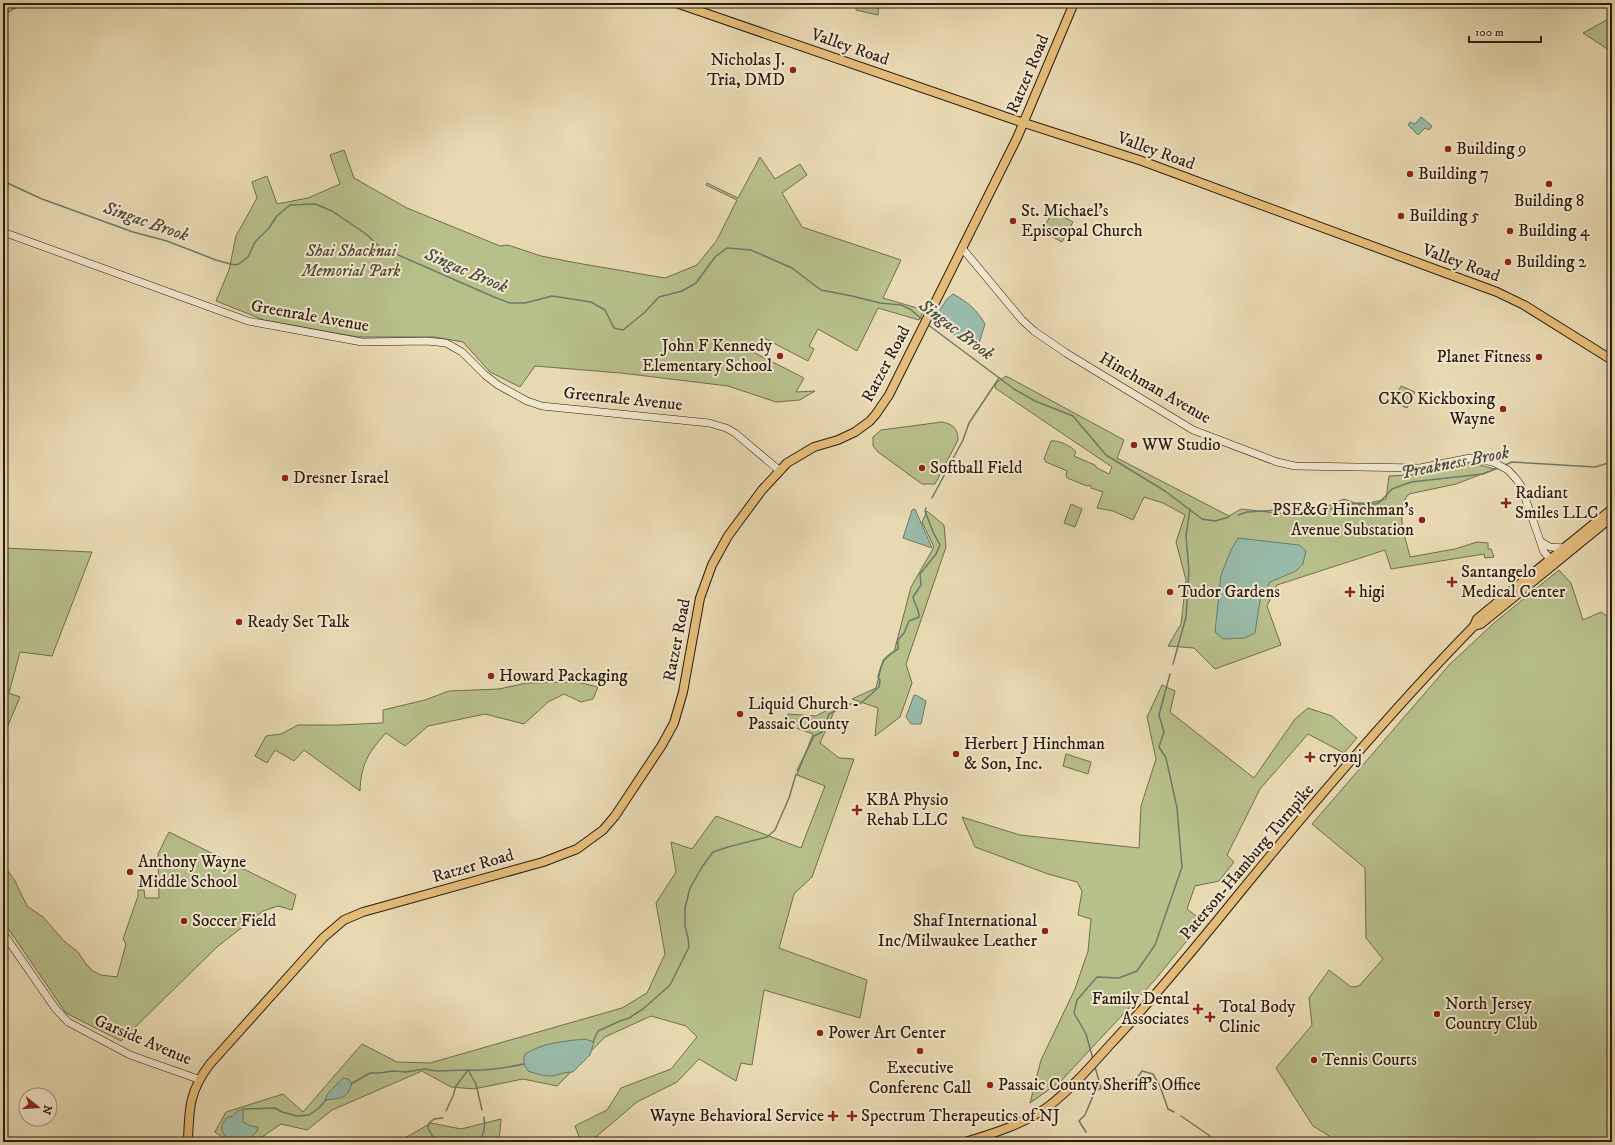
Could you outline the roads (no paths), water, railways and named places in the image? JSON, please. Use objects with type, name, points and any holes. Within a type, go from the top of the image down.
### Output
[{"type":"main road","name":"Valley Road","points":[[676,3],[1024,123],[1142,161],[1496,292],[1524,305],[1612,360]]},
{"type":"main road","name":"Ratzer Road","points":[[188,1142],[190,1105],[198,1079],[332,929],[344,920],[363,912],[543,862],[577,849],[603,830],[615,816],[662,745],[674,723],[683,692],[700,598],[712,565],[722,545],[740,518],[790,461],[806,451],[850,435],[870,421],[889,395],[1024,123],[1074,3]]},
{"type":"main road","points":[[1552,561],[1564,548],[1612,509]]},
{"type":"main road","points":[[1552,561],[1612,517]]},
{"type":"main road","name":"Paterson-Hamburg Turnpike","points":[[965,1142],[1004,1130],[1036,1114],[1069,1089],[1171,978],[1256,873],[1381,725],[1439,661],[1474,626],[1477,619],[1552,561]]},
{"type":"street","name":"Greenrale Avenue","points":[[4,234],[248,321],[362,342],[427,341],[446,343],[462,352],[485,375],[498,385],[527,401],[542,406],[709,423],[726,428],[742,438],[780,471]]},
{"type":"street","name":"Hinchman Avenue","points":[[962,248],[1014,312],[1034,331],[1066,353],[1193,430],[1277,462],[1296,466],[1420,468],[1470,458],[1486,459],[1503,467],[1513,474],[1521,486],[1544,552],[1552,561]]},
{"type":"street","points":[[1541,542],[1550,547],[1564,548]]},
{"type":"street","name":"Garside Avenue","points":[[3,933],[55,1008],[68,1022],[130,1055],[198,1079]]},
{"type":"water","points":[[1421,117],[1432,126],[1429,130],[1425,128],[1418,135],[1408,125],[1410,122],[1415,124]]},
{"type":"water","points":[[953,294],[972,307],[985,324],[979,343],[967,341],[954,335],[943,327],[935,317],[947,299]]},
{"type":"water","points":[[915,509],[932,548],[903,538],[912,510]]},
{"type":"water","points":[[1238,538],[1299,545],[1306,551],[1303,564],[1296,571],[1270,582],[1260,601],[1255,633],[1245,638],[1223,639],[1215,632],[1221,575],[1231,550]]},
{"type":"water","points":[[914,695],[926,701],[921,724],[911,724],[906,717]]},
{"type":"water","points":[[585,1039],[594,1042],[590,1055],[573,1072],[554,1076],[542,1075],[528,1071],[524,1064],[524,1055],[537,1048],[553,1043]]},
{"type":"water","points":[[343,1078],[348,1079],[352,1083],[348,1093],[343,1097],[325,1100],[328,1093]]},
{"type":"water","points":[[243,1109],[243,1122],[251,1126],[258,1127],[257,1131],[247,1142],[239,1142],[224,1135],[222,1125],[226,1118],[233,1116],[236,1112]]},
{"type":"waterway","name":"Singac Brook","points":[[3,15],[23,3]]},
{"type":"waterway","name":"Singac Brook","points":[[3,181],[42,199],[133,232],[167,241],[216,260],[234,265],[239,264],[248,257],[255,242],[269,228],[277,216],[290,205],[315,204],[332,211],[366,234],[380,247],[494,297],[510,303],[525,303],[552,296],[591,302],[605,310],[614,328],[623,330],[644,313],[659,297],[682,291],[696,283],[715,257],[727,248],[751,250],[792,268],[821,290],[880,303],[901,305],[910,309],[923,320]]},
{"type":"waterway","name":"Singac Brook","points":[[927,324],[1014,389],[1035,401],[1073,416],[1106,455],[1165,491],[1202,519],[1215,521],[1229,517]]},
{"type":"waterway","points":[[932,498],[963,440],[969,423],[999,378]]},
{"type":"waterway","name":"Preakness Brook","points":[[1505,465],[1512,462],[1595,467],[1612,462]]},
{"type":"waterway","name":"Preakness Brook","points":[[1238,515],[1247,512],[1278,510],[1323,512],[1340,505],[1360,503],[1376,504],[1380,502],[1392,489],[1411,482],[1483,474],[1498,468]]},
{"type":"waterway","points":[[849,704],[860,704],[879,687],[880,680],[878,677],[882,663],[890,654],[898,649],[898,640],[904,633],[909,621],[919,617],[919,612],[913,597],[921,585],[920,574],[936,554],[940,545],[925,511],[926,508]]},
{"type":"waterway","points":[[1173,664],[1186,617],[1189,571],[1186,536],[1190,509]]},
{"type":"waterway","points":[[1093,1059],[1086,1034],[1074,1013],[1077,1000],[1097,977],[1119,978],[1137,971],[1155,945],[1182,867],[1177,808],[1166,758],[1159,747],[1164,732],[1159,715],[1170,674]]},
{"type":"waterway","points":[[797,771],[814,736],[822,732],[829,714],[841,708]]},
{"type":"waterway","points":[[593,1042],[598,1031],[629,1018],[643,1009],[670,985],[689,947],[685,926],[685,908],[690,888],[702,867],[713,852],[767,837],[775,830],[789,798],[796,774]]},
{"type":"waterway","points":[[446,1111],[456,1086],[468,1070],[496,1069],[524,1064]]},
{"type":"waterway","points":[[1095,1067],[1101,1088]]},
{"type":"waterway","points":[[351,1084],[370,1073],[393,1071],[406,1072],[424,1069],[437,1071],[468,1070],[476,1084],[482,1110]]},
{"type":"waterway","points":[[1086,1132],[1079,1121],[1085,1115],[1095,1091],[1113,1083],[1136,1080],[1142,1071],[1153,1074],[1160,1086],[1168,1109],[1174,1112]]},
{"type":"waterway","points":[[243,1109],[275,1108],[282,1112],[297,1116],[309,1115],[319,1108],[326,1100]]},
{"type":"waterway","points":[[1181,1116],[1210,1136],[1212,1142]]},
{"type":"waterway","points":[[479,1142],[484,1130],[484,1117]]},
{"type":"waterway","points":[[432,1142],[434,1139],[428,1128],[429,1123],[434,1119],[443,1118]]},
{"type":"place","name":"Nicholas J. Tria, DMD","points":[[793,70]]},
{"type":"place","name":"Building 9","points":[[1448,149]]},
{"type":"place","name":"Building 7","points":[[1410,174]]},
{"type":"place","name":"Building 8","points":[[1549,184]]},
{"type":"place","name":"Building 5","points":[[1401,216]]},
{"type":"place","name":"St. Michael's Episcopal Church","points":[[1013,221]]},
{"type":"place","name":"Building 4","points":[[1510,231]]},
{"type":"place","name":"Building 2","points":[[1508,262]]},
{"type":"place","name":"John F Kennedy Elementary School","points":[[780,356]]},
{"type":"place","name":"Planet Fitness","points":[[1539,357]]},
{"type":"place","name":"CKO Kickboxing Wayne","points":[[1503,409]]},
{"type":"place","name":"WW Studio","points":[[1134,445]]},
{"type":"place","name":"Softball Field","points":[[922,468]]},
{"type":"place","name":"Dresner Israel","points":[[285,478]]},
{"type":"place","name":"Radiant Smiles LLC","points":[[1506,503]]},
{"type":"place","name":"PSE&G Hinchman's Avenue Substation","points":[[1422,520]]},
{"type":"place","name":"Santangelo Medical Center","points":[[1452,582]]},
{"type":"place","name":"Tudor Gardens","points":[[1170,592]]},
{"type":"place","name":"higi","points":[[1350,592]]},
{"type":"place","name":"Ready Set Talk","points":[[239,622]]},
{"type":"place","name":"Howard Packaging","points":[[491,676]]},
{"type":"place","name":"Liquid Church - Passaic County","points":[[740,714]]},
{"type":"place","name":"Herbert J Hinchman & Son, Inc.","points":[[956,754]]},
{"type":"place","name":"cryonj","points":[[1310,757]]},
{"type":"place","name":"KBA Physio Rehab LLC","points":[[857,810]]},
{"type":"place","name":"Anthony Wayne Middle School","points":[[130,872]]},
{"type":"place","name":"Soccer Field","points":[[184,921]]},
{"type":"place","name":"Shaf International Inc/Milwaukee Leather","points":[[1045,931]]},
{"type":"place","name":"Family Dental Associates","points":[[1198,1009]]},
{"type":"place","name":"North Jersey Country Club","points":[[1437,1014]]},
{"type":"place","name":"Total Body Clinic","points":[[1210,1017]]},
{"type":"place","name":"Power Art Center","points":[[820,1033]]},
{"type":"place","name":"Executive Conferenc Call","points":[[920,1051]]},
{"type":"place","name":"Tennis Courts","points":[[1314,1060]]},
{"type":"place","name":"Passaic County Sheriff's Office","points":[[990,1085]]},
{"type":"place","name":"Wayne Behavioral Service","points":[[833,1116]]},
{"type":"place","name":"Spectrum Therapeutics of NJ","points":[[852,1116]]},
{"type":"park label","name":"Shai Shacknai Memorial Park","points":[[351,261]]}]
